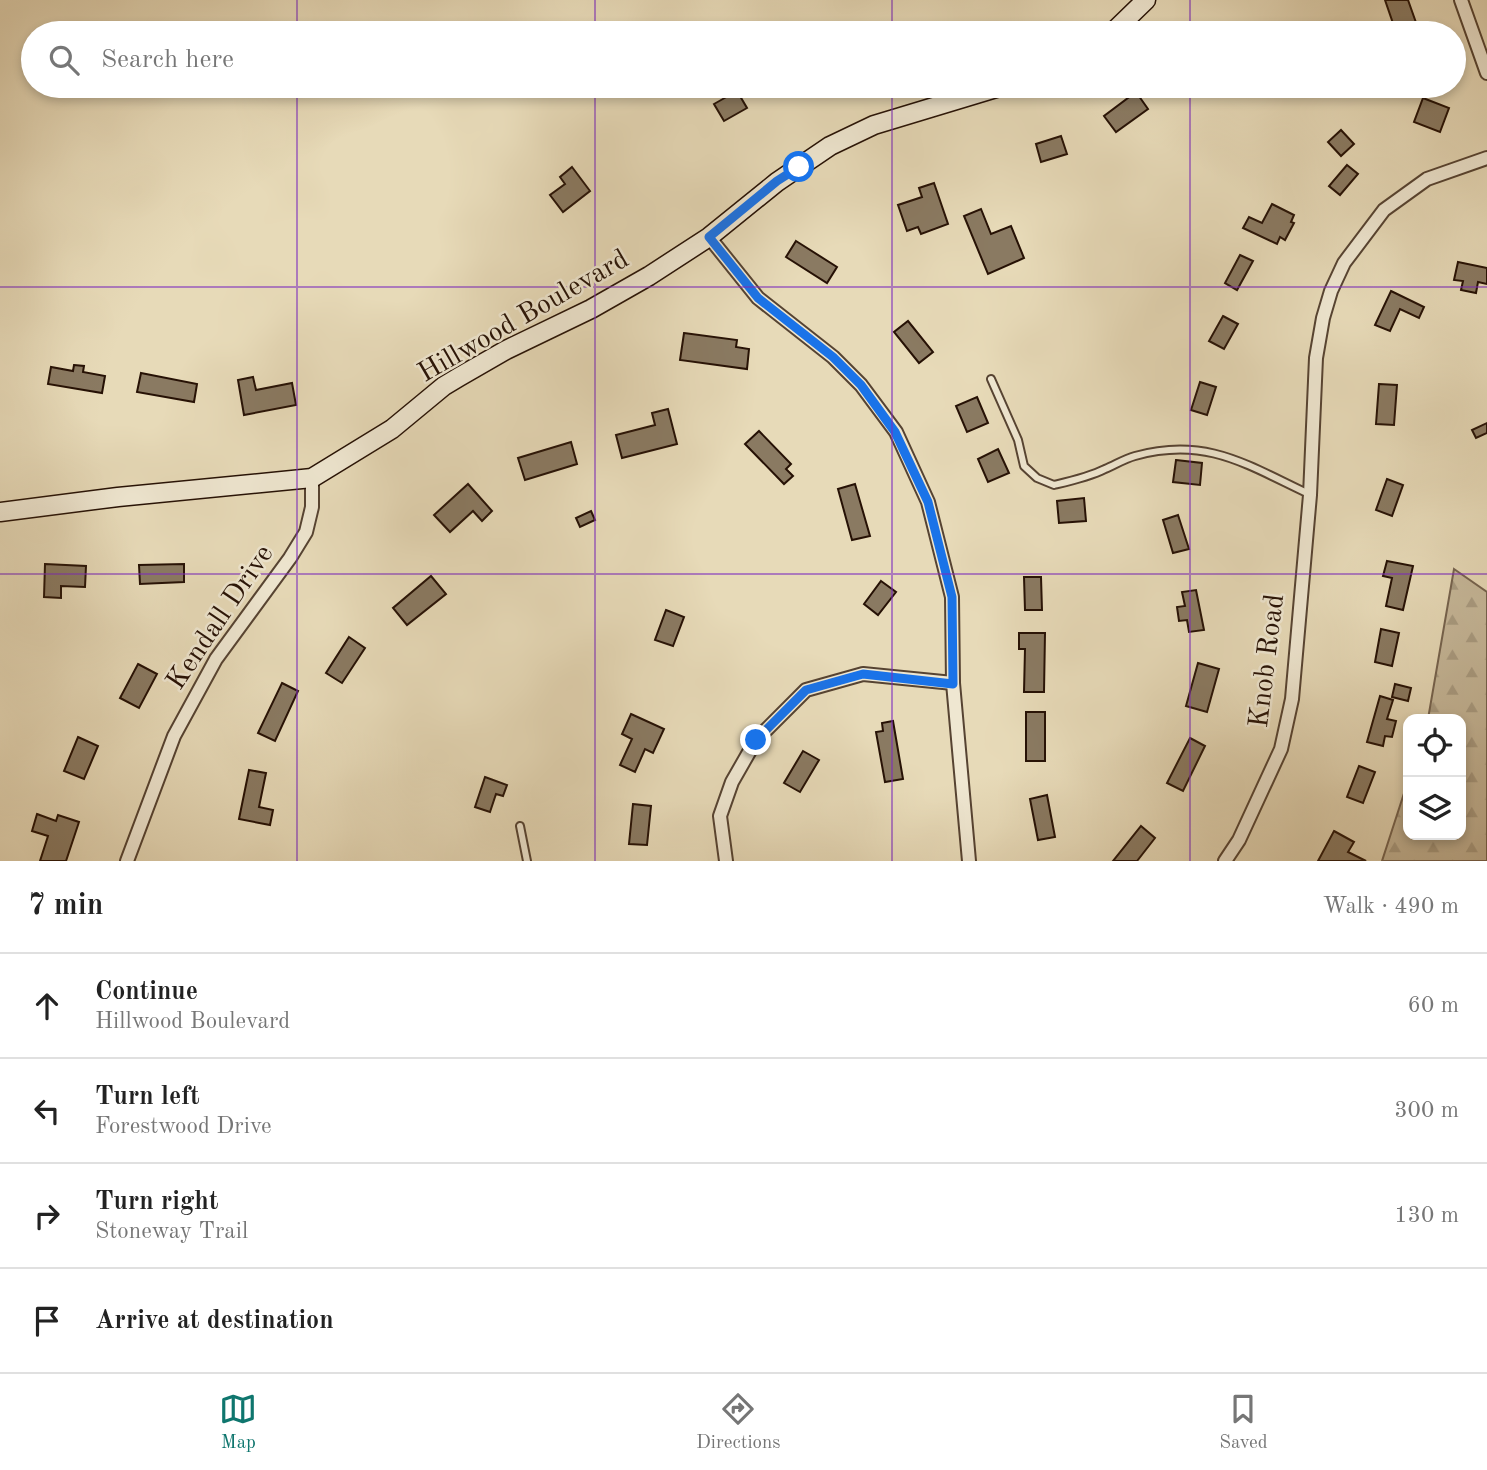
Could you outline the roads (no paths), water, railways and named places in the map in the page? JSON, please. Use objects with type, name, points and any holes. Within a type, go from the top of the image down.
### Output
[{"type":"street","points":[[1124,21],[1146,0]]},
{"type":"street","points":[[1461,0],[1487,73]]},
{"type":"street","name":"Hillwood Boulevard","points":[[0,512],[118,496],[312,478],[392,429],[444,386],[506,350],[602,303],[709,237],[777,181],[830,146],[874,125],[963,98]]},
{"type":"street","name":"Knob Road","points":[[1226,861],[1261,795],[1286,734],[1298,654],[1310,495],[1316,358],[1331,291],[1344,263],[1384,210],[1427,179],[1487,158]]},
{"type":"street","points":[[709,237],[758,298],[833,357],[861,385],[895,432],[928,502],[952,597],[953,684],[969,861]]},
{"type":"street","name":"Kendall Drive","points":[[127,861],[174,736],[216,659],[306,532],[312,507],[312,478]]},
{"type":"street","points":[[726,861],[720,816],[732,782],[756,740],[806,690],[863,674],[953,684]]},
{"type":"lane","points":[[990,379],[1018,440],[1024,466],[1037,478],[1054,485],[1103,471],[1132,456],[1185,447],[1238,460],[1310,495]]},
{"type":"lane","points":[[520,826],[527,861]]}]
